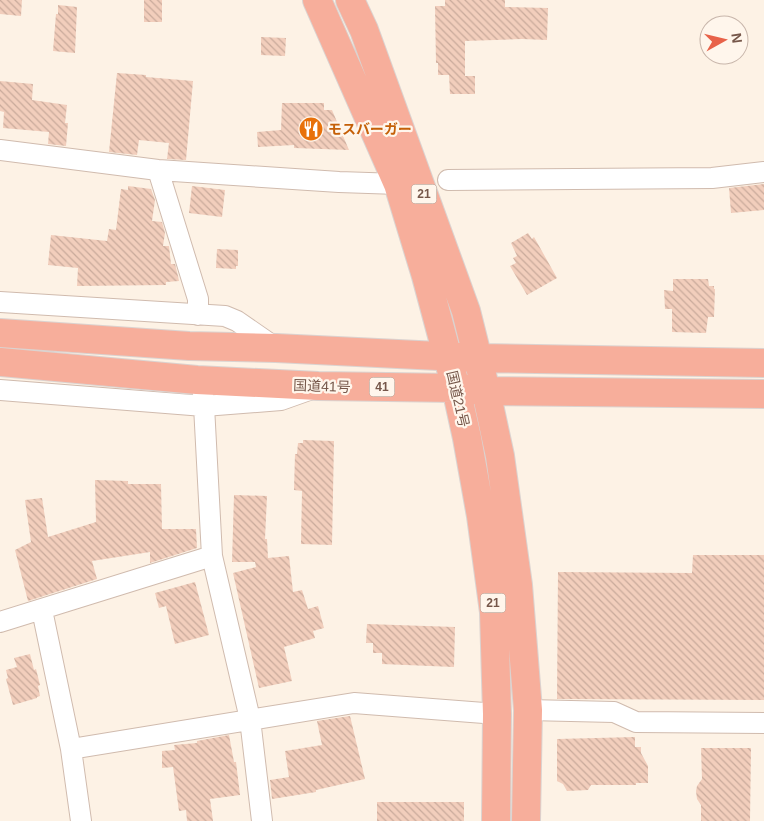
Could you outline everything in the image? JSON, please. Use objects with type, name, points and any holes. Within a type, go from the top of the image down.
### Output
[{"type":"highway","name":"国道21号","points":[[317,0],[398,184],[426,276],[456,388],[467,438],[481,516],[494,612],[497,714],[496,821]]},
{"type":"highway","name":"国道21号","points":[[350,0],[364,30],[466,311],[479,358],[500,456],[518,585],[528,710],[526,821]]},
{"type":"highway","points":[[0,333],[188,346],[276,348],[448,357],[764,363]]},
{"type":"highway","name":"国道41号","points":[[0,362],[197,380],[318,386],[456,388],[486,391],[764,394]]},
{"type":"street","points":[[0,150],[158,170],[398,184]]},
{"type":"street","points":[[158,170],[198,299],[198,315]]},
{"type":"street","points":[[448,180],[712,178],[764,172]]},
{"type":"street","points":[[0,302],[225,316],[237,321],[276,348]]},
{"type":"street","points":[[197,380],[204,394],[212,556],[250,720],[262,821]]},
{"type":"street","points":[[0,390],[204,406],[281,400],[318,386]]},
{"type":"street","points":[[0,622],[212,556]]},
{"type":"street","points":[[42,610],[71,749],[81,821]]},
{"type":"street","points":[[71,749],[354,703],[497,714]]},
{"type":"street","points":[[528,710],[614,712],[636,722],[764,723]]},
{"type":"building","points":[[0,0],[22,0],[21,16],[0,14]]},
{"type":"building","points":[[144,0],[162,0],[162,22],[144,22]]},
{"type":"building","points":[[445,0],[505,0],[505,7],[548,8],[547,40],[465,41],[465,76],[475,76],[475,94],[450,94],[449,75],[438,75],[438,63],[436,63],[435,6],[445,6]]},
{"type":"building","points":[[58,5],[77,7],[75,53],[53,51]]},
{"type":"building","points":[[261,37],[286,38],[285,56],[261,55]]},
{"type":"building","points":[[117,73],[193,81],[186,160],[167,159],[169,143],[139,140],[137,155],[109,152]]},
{"type":"building","points":[[0,81],[33,84],[32,100],[67,105],[65,123],[68,123],[66,146],[48,144],[49,132],[3,128],[4,112],[0,111]]},
{"type":"building","points":[[282,103],[324,103],[324,110],[332,110],[349,150],[294,148],[294,145],[258,147],[257,132],[281,130]]},
{"type":"building","points":[[764,184],[764,210],[731,213],[729,188]]},
{"type":"building","points":[[128,186],[151,189],[155,200],[152,221],[162,222],[165,233],[163,246],[169,246],[171,264],[175,264],[179,281],[166,282],[166,285],[77,286],[78,268],[48,265],[51,235],[107,241],[109,229],[116,230],[121,189],[128,190]]},
{"type":"building","points":[[192,186],[225,190],[222,217],[189,213]]},
{"type":"building","points":[[528,233],[532,239],[534,237],[557,278],[527,295],[510,266],[516,263],[513,258],[517,256],[511,243]]},
{"type":"building","points":[[217,249],[238,250],[238,266],[236,266],[236,269],[216,268]]},
{"type":"building","points":[[673,279],[708,279],[709,286],[714,286],[714,317],[708,317],[706,333],[672,332],[672,309],[665,309],[664,290],[673,291]]},
{"type":"building","points":[[303,440],[334,441],[332,545],[301,544],[302,491],[294,490],[295,454],[297,454],[298,443],[303,443]]},
{"type":"building","points":[[95,480],[128,481],[128,484],[161,484],[162,529],[196,529],[197,548],[150,563],[150,552],[92,561],[97,579],[28,601],[15,550],[31,542],[25,500],[42,498],[48,537],[96,522]]},
{"type":"building","points":[[234,495],[267,496],[265,539],[267,539],[268,558],[289,556],[293,592],[302,590],[308,609],[318,606],[324,628],[313,631],[315,638],[284,647],[292,681],[259,688],[233,573],[256,567],[255,562],[232,562]]},
{"type":"building","points":[[693,555],[764,555],[764,700],[557,699],[558,572],[692,573]]},
{"type":"building","points":[[195,582],[209,635],[175,644],[166,606],[159,608],[155,593]]},
{"type":"building","points":[[367,624],[455,627],[454,667],[382,664],[382,653],[373,653],[373,643],[366,643]]},
{"type":"building","points":[[30,654],[40,685],[38,686],[40,696],[13,705],[6,679],[8,678],[6,670],[17,667],[14,658]]},
{"type":"building","points":[[350,716],[365,779],[316,790],[316,792],[272,799],[270,780],[289,777],[285,751],[322,745],[317,721]]},
{"type":"building","points":[[229,735],[234,762],[236,762],[240,795],[210,799],[213,821],[187,821],[186,810],[179,811],[173,767],[162,768],[162,751],[175,750],[174,745],[197,743],[197,741]]},
{"type":"building","points":[[635,737],[635,747],[641,747],[641,753],[648,766],[648,783],[636,783],[636,785],[591,785],[588,790],[567,791],[563,784],[557,781],[557,739]]},
{"type":"building","points":[[701,748],[751,748],[750,821],[701,821],[701,805],[697,799],[696,791],[702,779]]},
{"type":"building","points":[[377,802],[464,802],[464,821],[377,821]]},
{"type":"place","name":"モスバーガー","points":[[311,129]]}]
